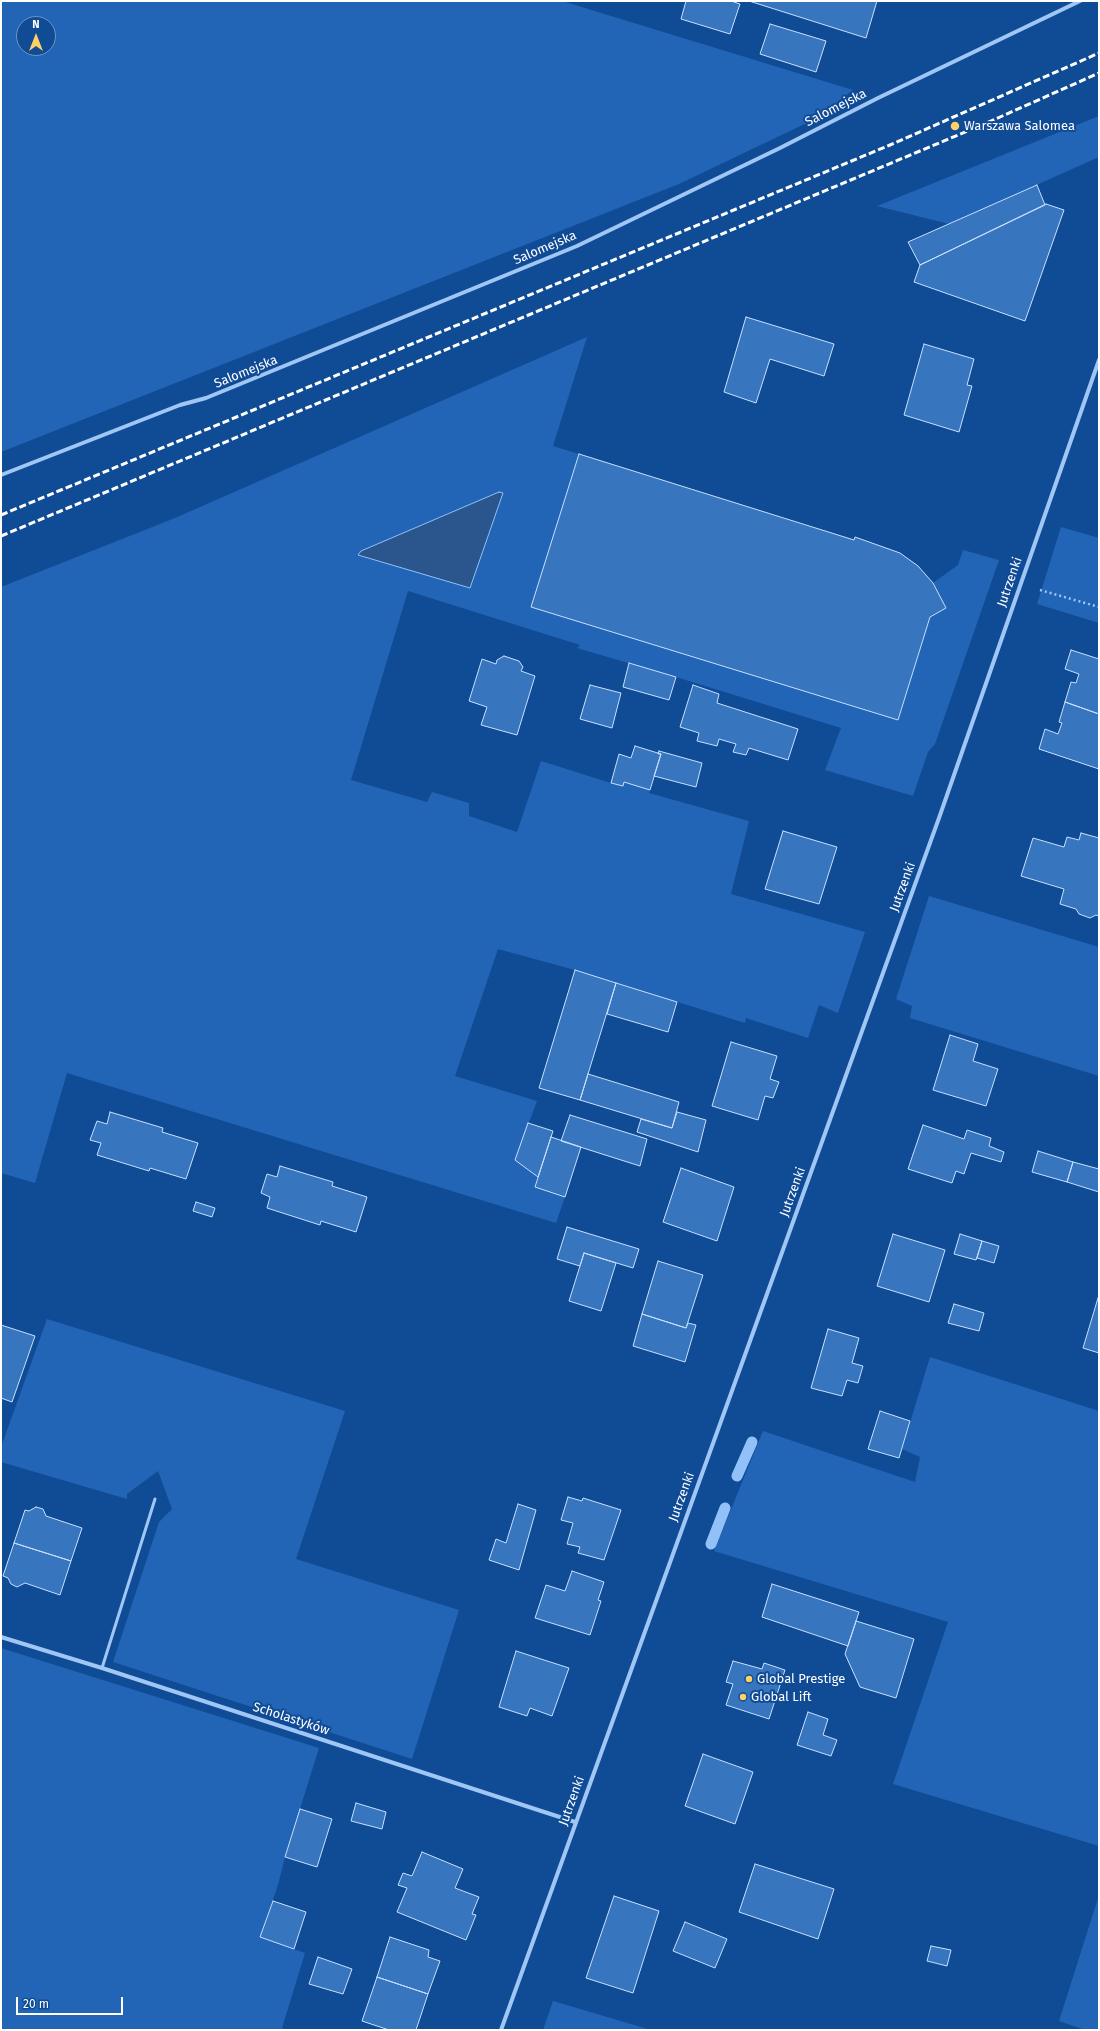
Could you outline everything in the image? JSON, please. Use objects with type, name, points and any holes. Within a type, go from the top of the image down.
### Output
[{"type":"street","name":"Salomejska","points":[[1,475],[180,405],[206,398],[577,246],[1080,1]]},
{"type":"street","name":"Jutrzenki","points":[[501,2030],[939,818],[1099,360]]},
{"type":"street","name":"Scholastyków","points":[[1,1637],[102,1668],[575,1822]]},
{"type":"lane","points":[[102,1668],[155,1499]]},
{"type":"path","points":[[1020,584],[1099,607]]},
{"type":"shaded area","points":[[1,1],[562,1],[853,90],[815,119],[679,184],[1,452]]},
{"type":"shaded area","points":[[1099,116],[1099,157],[949,224],[877,206]]},
{"type":"shaded area","points":[[587,337],[553,446],[579,454],[532,607],[898,720],[930,617],[946,608],[933,583],[958,565],[963,550],[999,560],[935,744],[928,752],[913,796],[825,770],[841,728],[577,648],[580,645],[408,591],[351,780],[427,802],[432,792],[469,803],[469,816],[517,832],[541,761],[611,783],[624,782],[650,790],[649,793],[749,821],[731,894],[865,932],[838,1013],[819,1005],[808,1038],[746,1018],[745,1023],[575,970],[498,949],[455,1076],[537,1101],[515,1160],[538,1177],[535,1187],[565,1197],[556,1223],[67,1073],[35,1183],[1,1173],[1,587],[175,518]]},
{"type":"shaded area","points":[[499,492],[503,493],[470,588],[358,555],[361,551]]},
{"type":"shaded area","points":[[1061,527],[1099,538],[1099,623],[1037,604]]},
{"type":"shaded area","points":[[929,896],[1099,947],[1099,1076],[910,1018],[912,1006],[896,999]]},
{"type":"shaded area","points":[[47,1319],[345,1411],[296,1559],[459,1610],[412,1759],[113,1662],[159,1522],[172,1509],[158,1471],[127,1494],[127,1499],[1,1462],[1,1447]]},
{"type":"shaded area","points":[[930,1357],[1099,1411],[1099,1846],[893,1784],[948,1622],[714,1551],[763,1431],[915,1482],[920,1457],[902,1449]]},
{"type":"shaded area","points":[[1,1648],[319,1748],[285,1857],[278,1885],[260,1937],[305,1953],[282,2028],[288,2030],[1,2030]]},
{"type":"shaded area","points":[[1099,1895],[1099,2030],[1085,2030],[1059,2021]]},
{"type":"shaded area","points":[[553,2001],[651,2030],[543,2030]]},
{"type":"building","points":[[686,1],[731,1],[740,4],[730,34],[681,19]]},
{"type":"building","points":[[749,1],[877,1],[866,38]]},
{"type":"building","points":[[770,24],[826,41],[816,72],[760,54]]},
{"type":"building","points":[[1037,185],[1045,205],[920,265],[908,242]]},
{"type":"building","points":[[1046,204],[1064,210],[1025,321],[914,282],[920,265]]},
{"type":"building","points":[[746,317],[834,344],[824,376],[770,359],[756,403],[724,392]]},
{"type":"building","points":[[924,344],[974,359],[967,385],[972,386],[959,432],[904,415]]},
{"type":"building","points":[[579,454],[854,540],[855,537],[900,553],[918,566],[933,583],[946,608],[930,617],[898,720],[531,607]]},
{"type":"building","points":[[1071,650],[1099,659],[1099,714],[1065,702],[1071,682],[1076,683],[1079,674],[1065,669]]},
{"type":"building","points":[[504,656],[519,661],[523,667],[521,671],[535,676],[517,735],[481,725],[487,707],[469,701],[482,659],[496,664],[497,660]]},
{"type":"building","points":[[629,663],[676,677],[669,700],[623,687]]},
{"type":"building","points":[[590,685],[621,693],[612,728],[580,719]]},
{"type":"building","points":[[693,685],[719,694],[717,703],[798,729],[788,760],[749,748],[746,755],[733,752],[736,744],[719,739],[717,746],[697,741],[699,733],[680,727]]},
{"type":"building","points":[[1065,702],[1099,714],[1099,769],[1039,749],[1045,729],[1058,734],[1062,723],[1059,722]]},
{"type":"building","points":[[635,746],[661,754],[650,790],[624,782],[623,786],[611,783],[619,754],[631,758]]},
{"type":"building","points":[[659,751],[702,763],[696,787],[654,776],[661,754],[658,754]]},
{"type":"building","points":[[783,831],[837,847],[819,904],[765,889]]},
{"type":"building","points":[[1081,833],[1099,838],[1099,916],[1096,915],[1090,918],[1079,914],[1076,909],[1060,904],[1064,889],[1021,876],[1033,838],[1064,847],[1067,837],[1079,840]]},
{"type":"building","points":[[575,970],[616,983],[580,1100],[539,1088]]},
{"type":"building","points":[[616,983],[677,1002],[668,1032],[607,1014]]},
{"type":"building","points":[[950,1035],[978,1044],[973,1061],[998,1069],[986,1106],[933,1090]]},
{"type":"building","points":[[731,1042],[777,1056],[770,1079],[779,1082],[773,1098],[765,1096],[758,1120],[712,1106]]},
{"type":"building","points":[[588,1074],[679,1102],[672,1128],[580,1100]]},
{"type":"building","points":[[110,1112],[163,1128],[162,1132],[198,1143],[186,1179],[150,1168],[149,1171],[97,1155],[101,1143],[90,1140],[97,1121],[107,1124]]},
{"type":"building","points":[[677,1112],[706,1120],[698,1152],[637,1132],[641,1119],[672,1128]]},
{"type":"building","points":[[570,1115],[647,1139],[640,1166],[561,1141]]},
{"type":"building","points":[[528,1123],[553,1131],[538,1177],[515,1160]]},
{"type":"building","points":[[923,1125],[964,1139],[967,1130],[991,1138],[989,1146],[1004,1152],[1001,1162],[971,1153],[964,1174],[956,1171],[952,1183],[908,1169]]},
{"type":"building","points":[[551,1137],[581,1147],[565,1197],[535,1187]]},
{"type":"building","points":[[1038,1151],[1073,1162],[1067,1182],[1032,1172]]},
{"type":"building","points":[[1073,1162],[1099,1169],[1099,1192],[1067,1182]]},
{"type":"building","points":[[280,1166],[333,1182],[332,1186],[367,1197],[356,1232],[321,1221],[320,1225],[267,1208],[270,1197],[261,1193],[267,1174],[277,1177]]},
{"type":"building","points":[[681,1168],[734,1187],[717,1241],[663,1222]]},
{"type":"building","points":[[196,1202],[215,1208],[212,1217],[193,1211]]},
{"type":"building","points":[[567,1227],[639,1249],[633,1268],[584,1253],[580,1266],[557,1259]]},
{"type":"building","points":[[893,1234],[945,1250],[929,1302],[877,1286]]},
{"type":"building","points":[[960,1234],[982,1241],[976,1260],[954,1254]]},
{"type":"building","points":[[982,1241],[999,1246],[994,1263],[977,1258]]},
{"type":"building","points":[[584,1253],[616,1263],[601,1311],[569,1301]]},
{"type":"building","points":[[658,1261],[703,1275],[686,1328],[642,1314]]},
{"type":"building","points":[[1099,1298],[1099,1353],[1083,1348]]},
{"type":"building","points":[[954,1304],[984,1313],[979,1331],[948,1323]]},
{"type":"building","points":[[642,1314],[686,1328],[688,1323],[696,1325],[685,1362],[633,1346]]},
{"type":"building","points":[[1,1325],[35,1336],[12,1402],[1,1398]]},
{"type":"building","points":[[828,1329],[859,1338],[852,1363],[863,1366],[858,1383],[847,1380],[842,1396],[811,1388]]},
{"type":"building","points":[[880,1411],[910,1421],[899,1458],[868,1449]]},
{"type":"building","points":[[568,1497],[582,1501],[583,1498],[621,1510],[604,1560],[578,1553],[580,1547],[567,1544],[573,1523],[561,1520]]},
{"type":"building","points":[[518,1504],[536,1510],[519,1570],[489,1560],[496,1539],[506,1543]]},
{"type":"building","points":[[36,1507],[43,1509],[46,1516],[82,1528],[71,1561],[14,1543],[25,1510],[29,1511]]},
{"type":"building","points":[[14,1543],[71,1561],[60,1595],[25,1583],[17,1587],[11,1584],[8,1578],[3,1576]]},
{"type":"building","points":[[572,1571],[604,1582],[598,1600],[601,1601],[590,1635],[535,1618],[546,1585],[565,1591]]},
{"type":"building","points":[[772,1584],[859,1612],[848,1646],[762,1617]]},
{"type":"building","points":[[856,1621],[914,1639],[896,1698],[860,1687],[845,1654]]},
{"type":"building","points":[[516,1651],[569,1668],[552,1716],[530,1708],[527,1716],[499,1707]]},
{"type":"building","points":[[733,1661],[762,1669],[764,1663],[785,1670],[769,1719],[726,1705],[733,1684],[726,1682]]},
{"type":"building","points":[[808,1712],[828,1719],[823,1735],[837,1740],[831,1756],[797,1745]]},
{"type":"building","points":[[703,1754],[753,1772],[735,1824],[685,1806]]},
{"type":"building","points":[[356,1803],[386,1812],[382,1829],[351,1821]]},
{"type":"building","points":[[300,1809],[332,1819],[317,1867],[285,1857]]},
{"type":"building","points":[[422,1852],[463,1869],[455,1888],[479,1897],[472,1914],[476,1915],[466,1940],[397,1912],[407,1888],[398,1885],[403,1873],[412,1876]]},
{"type":"building","points":[[755,1864],[834,1889],[818,1939],[739,1912]]},
{"type":"building","points":[[614,1896],[659,1911],[633,1993],[586,1978]]},
{"type":"building","points":[[273,1901],[306,1912],[294,1949],[260,1937]]},
{"type":"building","points":[[685,1922],[727,1939],[715,1968],[673,1951]]},
{"type":"building","points":[[390,1937],[429,1950],[428,1957],[440,1961],[428,1994],[377,1977]]},
{"type":"building","points":[[931,1946],[951,1950],[947,1966],[927,1961]]},
{"type":"building","points":[[318,1957],[352,1969],[343,1994],[309,1984]]},
{"type":"building","points":[[377,1977],[428,1994],[416,2030],[389,2030],[362,2021]]},
{"type":"waterway","points":[[737,1476],[752,1442]]},
{"type":"waterway","points":[[711,1544],[725,1508]]},
{"type":"railway","points":[[1,515],[890,145],[1099,53]]},
{"type":"railway","points":[[1,536],[982,125],[1099,73]]},
{"type":"place","name":"Warszawa Salomea","points":[[955,126]]},
{"type":"place","name":"Global Prestige","points":[[749,1679]]},
{"type":"place","name":"Global Lift","points":[[743,1697]]}]
